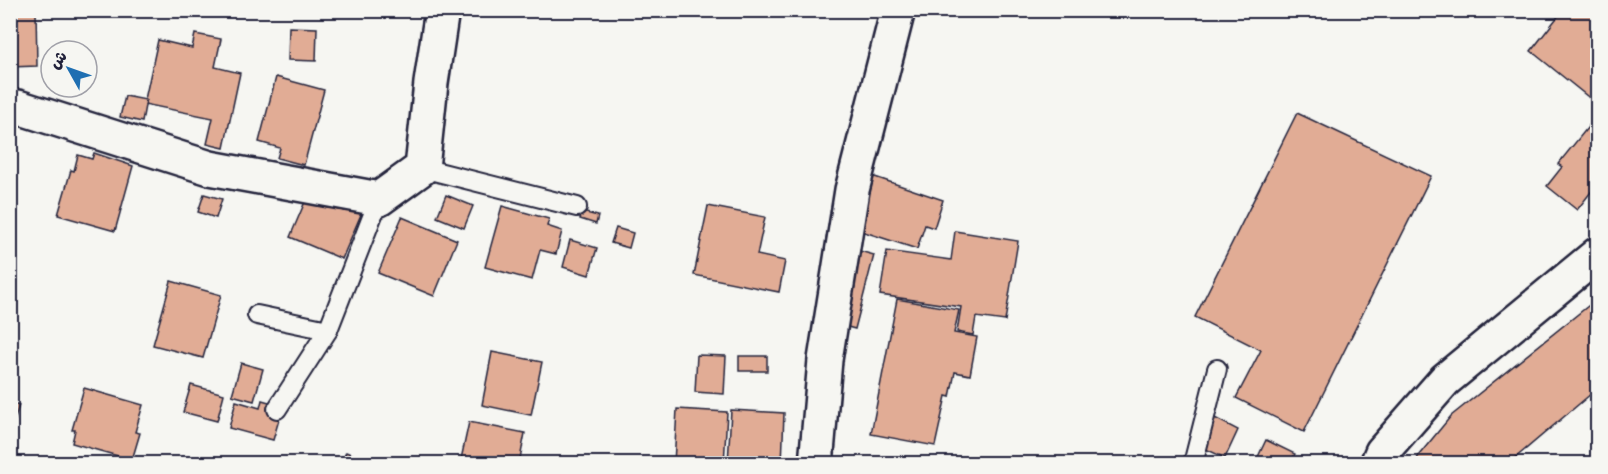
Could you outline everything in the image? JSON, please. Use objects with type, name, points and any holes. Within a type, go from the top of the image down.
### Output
[{"type":"street","points":[[18,107],[210,168],[379,199],[422,168],[442,10]]},
{"type":"street","points":[[816,464],[825,360],[852,190],[898,10]]},
{"type":"street","points":[[1377,464],[1382,452],[1445,380],[1598,254]]},
{"type":"lane","points":[[422,168],[577,207]]},
{"type":"lane","points":[[277,409],[328,330],[379,199]]},
{"type":"lane","points":[[257,315],[328,330]]},
{"type":"lane","points":[[1193,464],[1217,369]]},
{"type":"building","points":[[10,10],[36,10],[37,66],[10,67]]},
{"type":"building","points":[[1563,10],[1587,10],[1598,19],[1598,94],[1592,100],[1531,51]]},
{"type":"building","points":[[289,27],[317,28],[316,61],[288,60]]},
{"type":"building","points":[[195,34],[221,39],[215,67],[240,73],[224,148],[207,144],[213,118],[144,104],[158,40],[192,48]]},
{"type":"building","points":[[276,77],[324,90],[304,165],[277,158],[280,148],[259,142]]},
{"type":"building","points":[[125,96],[146,100],[142,122],[120,117]]},
{"type":"building","points":[[1297,113],[1431,176],[1304,432],[1236,398],[1261,350],[1195,317]]},
{"type":"building","points":[[1596,117],[1598,183],[1577,210],[1547,186],[1562,167],[1558,164]]},
{"type":"building","points":[[94,153],[133,166],[115,231],[58,215],[71,170],[74,171],[78,155],[92,159]]},
{"type":"building","points":[[872,176],[943,200],[934,228],[925,225],[917,249],[855,229]]},
{"type":"building","points":[[310,190],[362,212],[342,259],[290,237]]},
{"type":"building","points":[[204,194],[222,199],[216,218],[198,212]]},
{"type":"building","points":[[446,195],[473,206],[464,228],[437,217]]},
{"type":"building","points":[[502,206],[549,219],[547,226],[562,231],[556,254],[540,250],[532,280],[485,267]]},
{"type":"building","points":[[708,206],[765,217],[757,255],[785,261],[779,292],[694,275]]},
{"type":"building","points":[[582,212],[598,216],[596,224],[580,219]]},
{"type":"building","points":[[402,217],[457,240],[434,296],[378,273]]},
{"type":"building","points":[[616,228],[633,233],[629,248],[611,243]]},
{"type":"building","points":[[955,231],[1018,241],[1005,321],[976,317],[973,335],[957,332],[961,307],[880,295],[887,251],[951,260]]},
{"type":"building","points":[[570,240],[597,248],[589,275],[563,267]]},
{"type":"building","points":[[856,250],[874,255],[855,329],[837,324]]},
{"type":"building","points":[[171,281],[221,295],[203,358],[153,345]]},
{"type":"building","points":[[1598,298],[1598,388],[1508,464],[1415,464],[1419,455],[1451,416]]},
{"type":"building","points":[[897,299],[959,310],[954,333],[977,337],[970,375],[955,372],[950,397],[946,396],[935,446],[871,434]]},
{"type":"building","points":[[492,352],[542,362],[531,415],[482,405]]},
{"type":"building","points":[[697,355],[726,356],[724,394],[695,392]]},
{"type":"building","points":[[739,356],[767,356],[767,371],[739,371]]},
{"type":"building","points":[[241,363],[263,369],[254,401],[232,395]]},
{"type":"building","points":[[191,385],[224,394],[217,421],[183,412]]},
{"type":"building","points":[[84,388],[143,405],[135,432],[140,433],[132,460],[72,443],[75,430],[72,430]]},
{"type":"building","points":[[262,400],[283,406],[273,440],[229,428],[236,401],[260,408]]},
{"type":"building","points":[[10,402],[19,405],[10,436]]},
{"type":"building","points":[[677,409],[727,412],[724,464],[674,464]]},
{"type":"building","points":[[731,410],[784,413],[782,464],[728,464]]},
{"type":"building","points":[[1209,415],[1238,430],[1225,458],[1195,444]]},
{"type":"building","points":[[469,422],[525,433],[519,464],[460,464]]},
{"type":"building","points":[[1266,440],[1295,454],[1290,464],[1256,461]]},
{"type":"building","points":[[346,452],[372,463],[341,464]]}]
